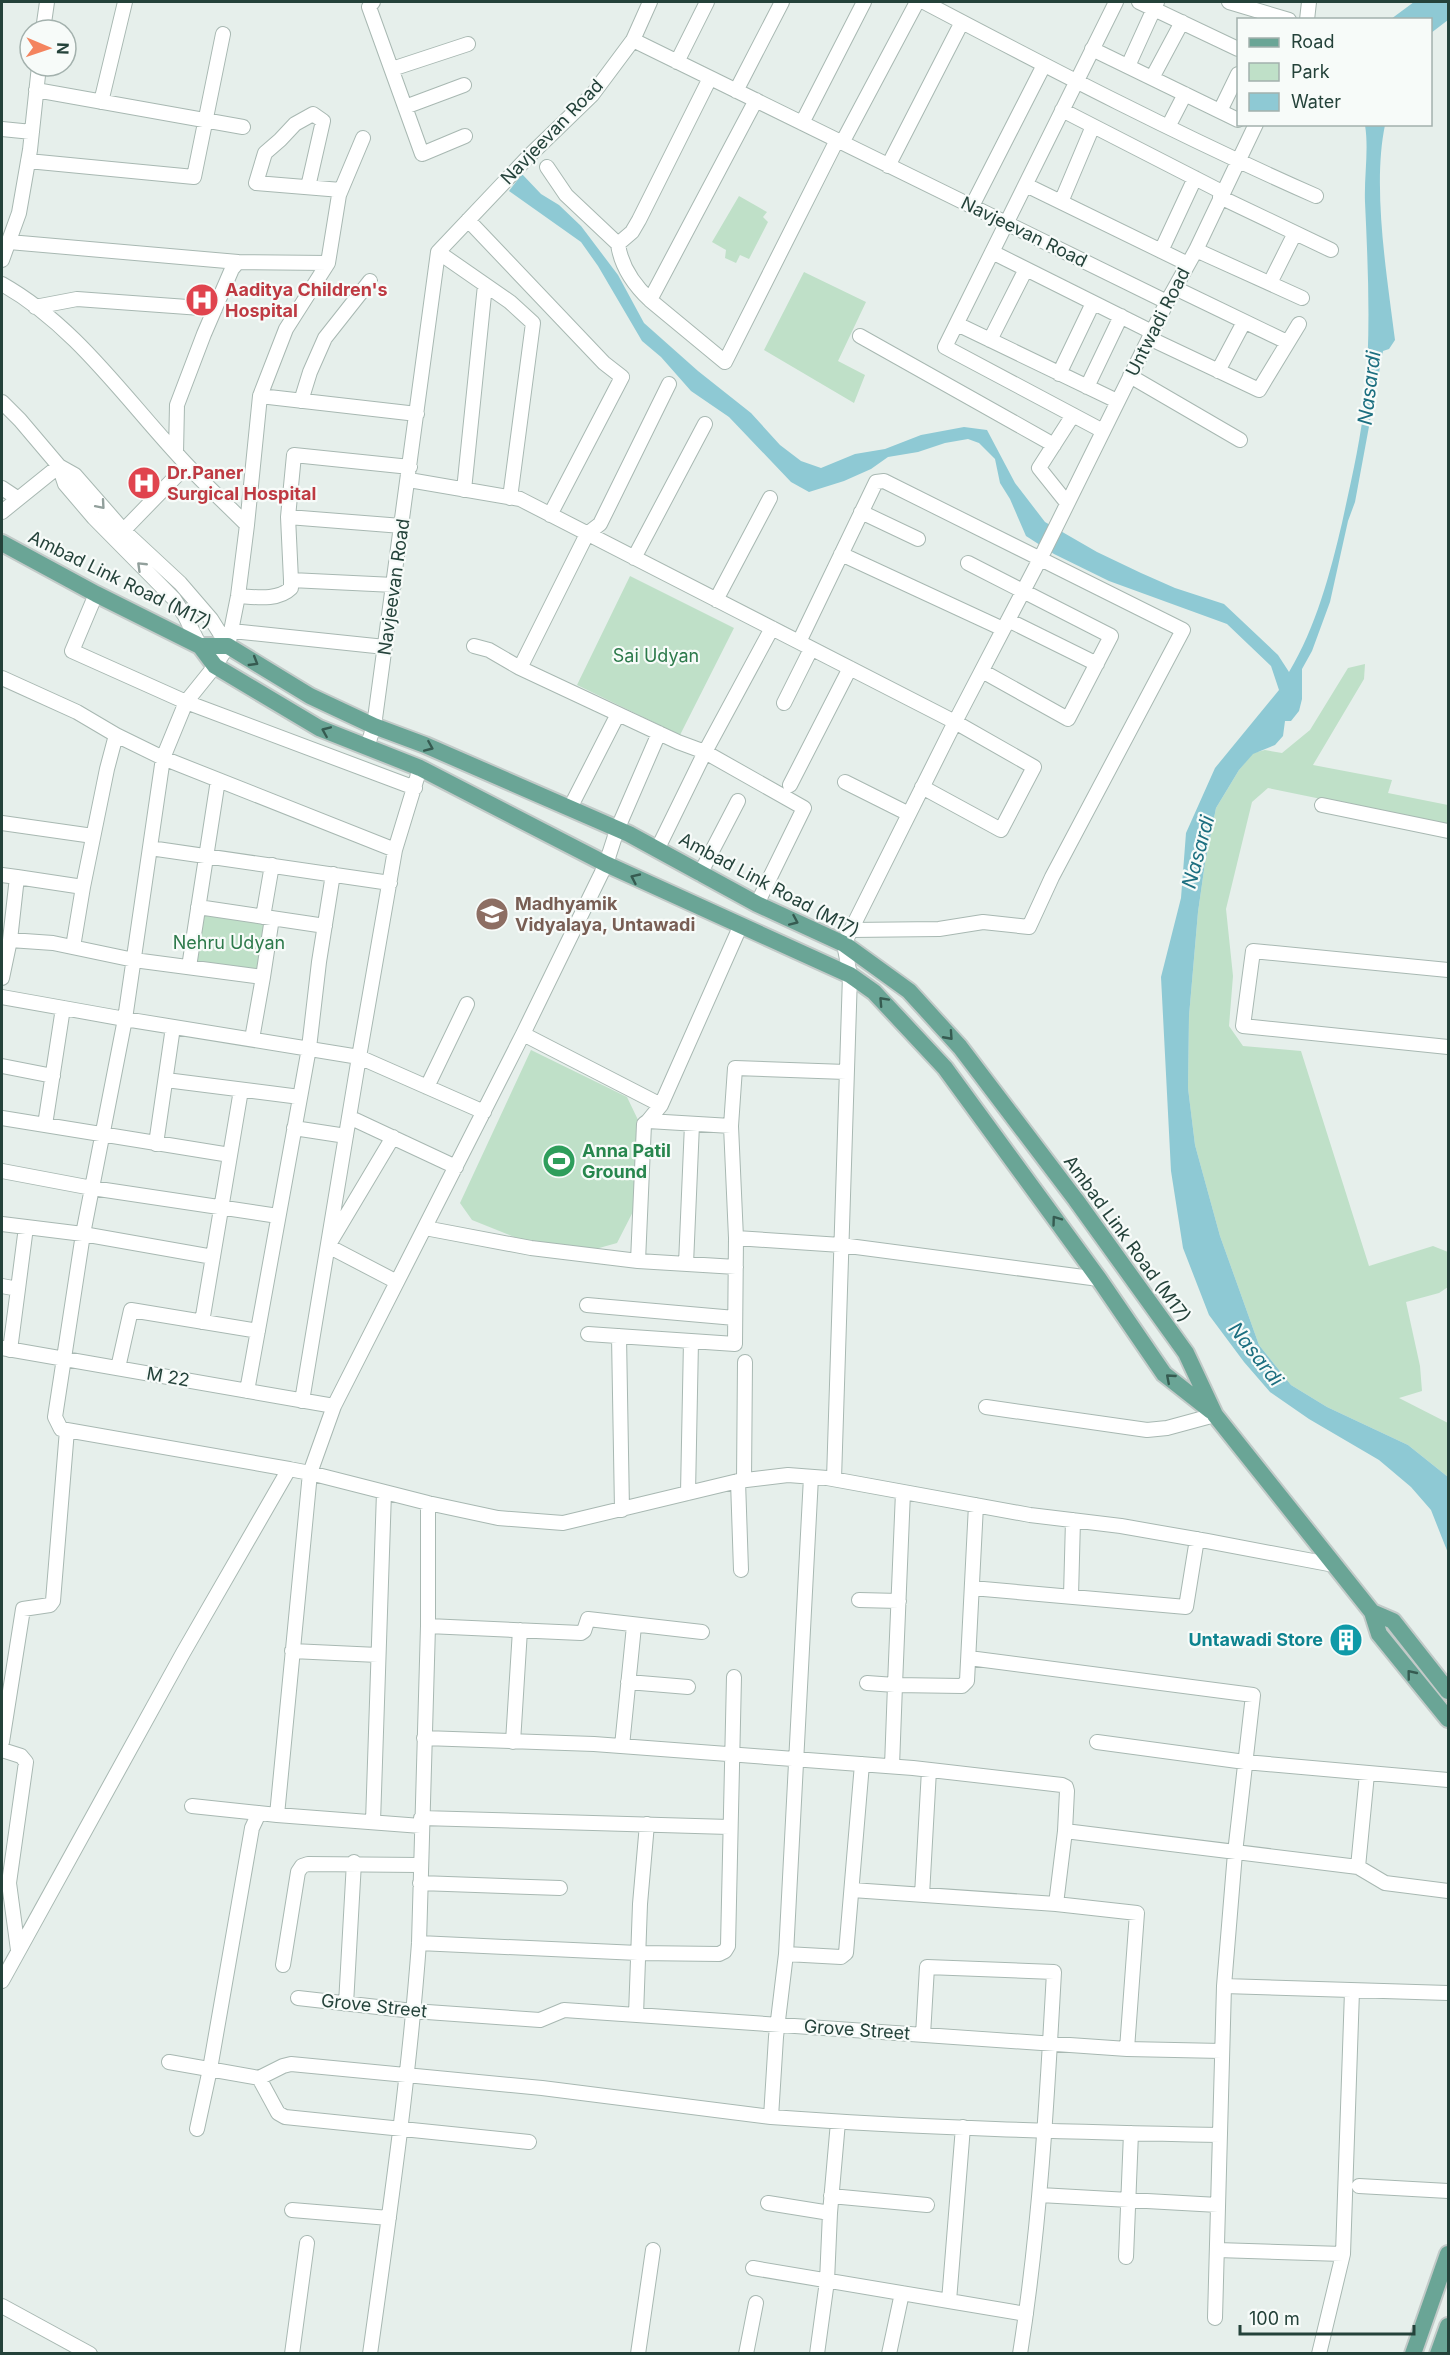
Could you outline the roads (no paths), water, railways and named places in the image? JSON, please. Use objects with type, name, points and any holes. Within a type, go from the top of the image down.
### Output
[{"type":"main road","name":"Ambad Link Road (M17)","points":[[2,543],[96,594],[200,646],[230,639],[310,696],[374,726],[425,745],[658,848],[700,874],[757,904],[847,937],[909,991],[960,1047],[1076,1200],[1186,1353],[1215,1415],[1372,1612],[1379,1634],[1449,1719]]},
{"type":"main road","points":[[200,646],[215,666],[320,728],[420,768],[606,864],[850,975],[874,992],[945,1068],[1099,1279],[1164,1374],[1215,1415]]},
{"type":"main road","name":"Ambad Link Road (M17)","points":[[1372,1612],[1393,1621],[1449,1691]]},
{"type":"main road","points":[[1413,2354],[1449,2254]]},
{"type":"main road","points":[[1438,2354],[1449,2326]]},
{"type":"street","points":[[44,18],[46,2]]},
{"type":"street","points":[[102,102],[125,2]]},
{"type":"street","points":[[373,2],[369,7],[422,154],[465,136]]},
{"type":"street","points":[[633,40],[650,2]]},
{"type":"street","points":[[677,62],[707,2]]},
{"type":"street","points":[[736,91],[782,2]]},
{"type":"street","points":[[802,123],[864,2]]},
{"type":"street","points":[[547,167],[566,195],[618,244],[620,257],[639,290],[725,362],[839,141],[917,2]]},
{"type":"street","points":[[924,2],[1168,128],[1316,196]]},
{"type":"street","points":[[1103,430],[945,347],[1116,2]]},
{"type":"street","points":[[1139,2],[1156,5],[1182,22],[1237,48]]},
{"type":"street","points":[[1235,2],[1283,18]]},
{"type":"street","points":[[1307,18],[1309,2]]},
{"type":"street","points":[[1128,66],[1156,5]]},
{"type":"street","points":[[888,166],[962,22]]},
{"type":"street","points":[[1152,78],[1182,22]]},
{"type":"street","points":[[28,161],[194,177],[223,34]]},
{"type":"street","name":"Navjeevan Road","points":[[367,747],[374,726],[438,252],[529,156],[592,95],[633,40],[1167,302]]},
{"type":"street","points":[[392,69],[468,44]]},
{"type":"street","points":[[1092,49],[1237,119]]},
{"type":"street","points":[[972,206],[1044,65]]},
{"type":"street","points":[[2,260],[19,213],[32,132],[38,78]]},
{"type":"street","points":[[618,244],[632,232],[639,220],[710,78]]},
{"type":"street","points":[[1220,111],[1237,78]]},
{"type":"street","points":[[405,107],[464,85]]},
{"type":"street","points":[[36,90],[243,127]]},
{"type":"street","points":[[1168,128],[1185,94]]},
{"type":"street","points":[[650,300],[756,100]]},
{"type":"street","points":[[1062,110],[1195,178],[1221,195],[1331,250]]},
{"type":"street","points":[[308,187],[323,121],[313,114],[295,124],[265,153],[256,183],[341,190]]},
{"type":"street","points":[[1061,202],[1093,126]]},
{"type":"street","name":"Untwadi Road","points":[[847,937],[1041,557],[1150,335],[1196,250],[1253,126]]},
{"type":"street","points":[[2,129],[32,132]]},
{"type":"street","points":[[363,138],[341,190],[328,263],[286,329],[260,396],[247,525],[230,639],[215,666],[186,702],[163,758],[125,1019],[83,1234],[63,1358],[55,1417],[61,1429],[310,1473],[498,1518],[563,1523],[741,1481],[789,1475],[834,1479],[976,1505],[1197,1539],[1334,1565]]},
{"type":"street","points":[[1161,250],[1195,178]]},
{"type":"street","points":[[1026,184],[1188,264]]},
{"type":"street","points":[[468,220],[604,363],[622,377],[550,515]]},
{"type":"street","points":[[1270,283],[1295,233]]},
{"type":"street","points":[[9,242],[238,262],[328,263]]},
{"type":"street","points":[[1196,250],[1302,298]]},
{"type":"street","points":[[438,252],[533,323],[510,498]]},
{"type":"street","points":[[992,252],[1120,316],[1150,335],[1258,390],[1299,324]]},
{"type":"street","points":[[176,453],[177,405],[232,269],[238,262]]},
{"type":"street","points":[[990,340],[1026,269]]},
{"type":"street","points":[[301,401],[310,372],[325,338],[370,280]]},
{"type":"street","points":[[2,284],[21,295],[79,344],[187,465],[247,525]]},
{"type":"street","points":[[464,490],[485,285]]},
{"type":"street","points":[[1175,288],[1287,342]]},
{"type":"street","points":[[35,307],[77,299],[215,309]]},
{"type":"street","points":[[1059,374],[1094,303]]},
{"type":"street","points":[[1087,387],[1120,316]]},
{"type":"street","points":[[1218,371],[1244,322]]},
{"type":"street","points":[[957,324],[1117,401]]},
{"type":"street","points":[[860,336],[1054,445]]},
{"type":"street","points":[[1130,376],[1240,440]]},
{"type":"street","points":[[520,668],[586,534],[600,524],[669,384]]},
{"type":"street","points":[[260,396],[417,414]]},
{"type":"street","points":[[2,402],[59,466],[65,484],[119,535],[190,595],[230,639],[385,647]]},
{"type":"street","points":[[1067,503],[1039,468],[1073,415]]},
{"type":"street","points":[[634,558],[705,424]]},
{"type":"street","points":[[238,596],[274,597],[286,593],[291,588],[288,517],[294,455],[409,473],[464,490],[520,500],[955,722],[1034,767],[1001,830],[922,787]]},
{"type":"street","points":[[119,535],[187,465]]},
{"type":"street","points":[[2,512],[59,466]]},
{"type":"street","points":[[798,642],[876,482],[884,480],[1183,630],[1052,877],[1029,927],[983,922],[939,929],[847,937],[850,975],[834,1479]]},
{"type":"street","points":[[2,488],[17,498]]},
{"type":"street","points":[[716,600],[770,498]]},
{"type":"street","points":[[861,512],[918,539]]},
{"type":"street","points":[[288,517],[402,525]]},
{"type":"street","points":[[119,535],[174,599],[186,616],[200,646]]},
{"type":"street","points":[[841,554],[1097,664]]},
{"type":"street","points":[[968,563],[1111,636],[1068,719],[982,671]]},
{"type":"street","points":[[291,580],[394,585]]},
{"type":"street","points":[[96,594],[72,651],[186,702],[415,788]]},
{"type":"street","points":[[658,848],[705,752],[772,628]]},
{"type":"street","points":[[474,646],[489,650],[520,668],[705,752],[804,808],[757,904]]},
{"type":"street","points":[[784,703],[811,649]]},
{"type":"street","points":[[790,785],[850,668]]},
{"type":"street","points":[[2,678],[77,712],[116,735],[163,758],[395,850]]},
{"type":"street","points":[[570,808],[618,714]]},
{"type":"street","points":[[277,1815],[310,1473],[334,1406],[484,1112],[606,864],[617,830],[659,733]]},
{"type":"street","points":[[73,947],[82,887],[116,735]]},
{"type":"street","points":[[302,1401],[395,850],[420,768]]},
{"type":"street","points":[[189,967],[218,780]]},
{"type":"street","points":[[845,782],[909,814]]},
{"type":"street","points":[[700,874],[738,801]]},
{"type":"street","points":[[1322,805],[1449,831]]},
{"type":"street","points":[[2,823],[93,836]]},
{"type":"street","points":[[150,848],[390,883]]},
{"type":"street","points":[[252,1039],[263,977],[272,865]]},
{"type":"street","points":[[247,1391],[309,1048],[333,874]]},
{"type":"street","points":[[2,875],[82,887]]},
{"type":"street","points":[[2,978],[10,940],[18,877]]},
{"type":"street","points":[[198,907],[325,926]]},
{"type":"street","points":[[638,1261],[644,1124],[661,1105],[741,927]]},
{"type":"street","points":[[10,940],[52,943],[134,960],[263,977]]},
{"type":"street","points":[[1449,970],[1253,951],[1243,1026],[1449,1047]]},
{"type":"street","points":[[2,997],[359,1057],[484,1112]]},
{"type":"street","points":[[427,1087],[467,1004]]},
{"type":"street","points":[[45,1125],[63,1008]]},
{"type":"street","points":[[156,1144],[173,1027]]},
{"type":"street","points":[[523,1034],[661,1105]]},
{"type":"street","points":[[2,1066],[53,1076]]},
{"type":"street","points":[[588,1334],[735,1344],[736,1238],[731,1126],[735,1068],[846,1072]]},
{"type":"street","points":[[166,1080],[300,1097]]},
{"type":"street","points":[[202,1322],[241,1090]]},
{"type":"street","points":[[349,1117],[456,1167]]},
{"type":"street","points":[[2,1118],[230,1155]]},
{"type":"street","points":[[648,1121],[731,1126]]},
{"type":"street","points":[[686,1264],[692,1124]]},
{"type":"street","points":[[294,1128],[346,1136]]},
{"type":"street","points":[[328,1245],[393,1137]]},
{"type":"street","points":[[2,1171],[92,1188],[278,1216]]},
{"type":"street","points":[[2,1224],[83,1234],[213,1257]]},
{"type":"street","points":[[6,1349],[18,1289],[26,1227]]},
{"type":"street","points":[[425,1228],[531,1248],[638,1261],[736,1267]]},
{"type":"street","points":[[736,1238],[841,1245],[1099,1279]]},
{"type":"street","points":[[328,1245],[398,1282]]},
{"type":"street","points":[[2,1286],[18,1289]]},
{"type":"street","points":[[587,1305],[735,1318]]},
{"type":"street","points":[[118,1368],[131,1310],[258,1331]]},
{"type":"street","points":[[620,1336],[622,1510]]},
{"type":"street","points":[[688,1493],[691,1341]]},
{"type":"street","name":"M 22","points":[[6,1349],[334,1406]]},
{"type":"street","points":[[741,1570],[745,1362]]},
{"type":"street","points":[[986,1407],[1147,1430],[1167,1428],[1215,1415]]},
{"type":"street","points":[[2,1742],[23,1609],[50,1605],[53,1601],[67,1430]]},
{"type":"street","points":[[2,1981],[183,1653],[289,1469]]},
{"type":"street","points":[[771,2117],[786,1954],[811,1477]]},
{"type":"street","points":[[373,1822],[384,1492]]},
{"type":"street","points":[[892,1766],[903,1492]]},
{"type":"street","points":[[370,2354],[389,2218],[419,1943],[419,1865],[428,1626],[428,1503]]},
{"type":"street","points":[[867,1683],[962,1686],[967,1681],[976,1505]]},
{"type":"street","points":[[1071,1596],[1074,1520]]},
{"type":"street","points":[[972,1588],[1186,1607],[1197,1539]]},
{"type":"street","points":[[859,1600],[899,1602]]},
{"type":"street","points":[[428,1626],[581,1633],[588,1619],[702,1632]]},
{"type":"street","points":[[622,1746],[634,1626]]},
{"type":"street","points":[[513,1742],[520,1630]]},
{"type":"street","points":[[292,1651],[378,1655]]},
{"type":"street","points":[[969,1658],[1252,1693],[1254,1698],[1235,1853],[1224,1986],[1215,2318]]},
{"type":"street","points":[[419,1943],[638,1953],[719,1954],[725,1951],[728,1946],[734,1677]]},
{"type":"street","points":[[628,1682],[688,1687]]},
{"type":"street","points":[[424,1738],[622,1746],[892,1766],[1065,1787],[1065,1831],[1056,1904]]},
{"type":"street","points":[[1098,1742],[1245,1762],[1449,1780]]},
{"type":"street","points":[[2,1750],[21,1756],[26,1762],[9,1883],[18,1950]]},
{"type":"street","points":[[786,1954],[841,1958],[845,1956],[862,1764]]},
{"type":"street","points":[[922,1895],[929,1770]]},
{"type":"street","points":[[1358,1867],[1367,1774]]},
{"type":"street","points":[[192,1806],[373,1822],[647,1824],[729,1827]]},
{"type":"street","points":[[197,2129],[210,2069],[252,1828],[259,1813]]},
{"type":"street","points":[[636,2015],[647,1824]]},
{"type":"street","points":[[1065,1831],[1358,1867],[1384,1883],[1449,1891]]},
{"type":"street","points":[[283,1965],[298,1872],[302,1866],[354,1862],[419,1865]]},
{"type":"street","points":[[346,2004],[354,1862]]},
{"type":"street","points":[[420,1883],[560,1888]]},
{"type":"street","points":[[852,1890],[1056,1904],[1137,1913],[1127,2049]]},
{"type":"street","points":[[923,2035],[927,1966],[1054,1972],[1040,2195],[1020,2354]]},
{"type":"street","points":[[1224,1986],[1449,1993]]},
{"type":"street","points":[[1319,2354],[1343,2254],[1352,1991]]},
{"type":"street","name":"Grove Street","points":[[298,1998],[413,2011],[540,2020],[564,2010],[1127,2049],[1222,2051]]},
{"type":"street","points":[[169,2062],[259,2078],[291,2064],[542,2088],[771,2117],[838,2122],[1045,2131],[1220,2135]]},
{"type":"street","points":[[259,2078],[278,2114],[285,2117],[529,2142]]},
{"type":"street","points":[[817,2354],[827,2281],[831,2196],[838,2122]]},
{"type":"street","points":[[949,2301],[963,2127]]},
{"type":"street","points":[[1126,2257],[1131,2133]]},
{"type":"street","points":[[1359,2186],[1449,2191]]},
{"type":"street","points":[[1040,2195],[1218,2205]]},
{"type":"street","points":[[831,2196],[927,2205]]},
{"type":"street","points":[[768,2203],[830,2213]]},
{"type":"street","points":[[292,2210],[389,2218]]},
{"type":"street","points":[[292,2354],[307,2243]]},
{"type":"street","points":[[639,2354],[652,2250]]},
{"type":"street","points":[[1217,2250],[1343,2254]]},
{"type":"street","points":[[753,2268],[1026,2314]]},
{"type":"street","points":[[889,2354],[902,2294]]},
{"type":"street","points":[[746,2354],[756,2303]]},
{"type":"street","points":[[2,2306],[72,2349],[90,2354]]},
{"type":"water","points":[[1414,2],[1448,2],[1448,20],[1432,32],[1432,18],[1392,18]]},
{"type":"water","name":"Nasardi","points":[[1365,126],[1385,126],[1381,149],[1380,203],[1395,340],[1389,349],[1383,351],[1355,502],[1348,521],[1330,602],[1312,651],[1302,669],[1302,699],[1299,711],[1291,721],[1285,721],[1283,736],[1275,745],[1253,754],[1239,770],[1216,808],[1198,912],[1189,1016],[1188,1088],[1195,1145],[1220,1236],[1259,1345],[1291,1385],[1327,1407],[1408,1445],[1448,1477],[1448,1553],[1431,1510],[1411,1487],[1379,1460],[1309,1419],[1270,1392],[1209,1315],[1183,1248],[1171,1171],[1161,977],[1181,898],[1186,833],[1215,768],[1279,690],[1271,666],[1227,624],[1109,581],[1054,554],[1026,536],[1010,499],[1000,483],[995,459],[979,443],[968,439],[888,457],[871,469],[844,481],[809,492],[791,482],[729,417],[691,391],[661,357],[642,341],[598,266],[581,242],[509,191],[522,174],[541,194],[559,205],[581,226],[618,275],[644,323],[698,371],[751,413],[780,445],[801,461],[821,468],[855,454],[885,449],[921,435],[964,427],[987,430],[1015,483],[1045,522],[1097,552],[1141,573],[1175,588],[1224,604],[1278,655],[1289,672],[1307,637],[1327,581],[1349,492],[1363,413],[1368,324],[1365,202],[1367,144]]},
{"type":"place","name":"Aaditya Children's Hospital","points":[[202,300]]},
{"type":"place","name":"Dr.Paner Surgical Hospital","points":[[144,483]]},
{"type":"place","name":"Madhyamik Vidyalaya, Untawadi","points":[[492,914]]},
{"type":"place","name":"Anna Patil Ground","points":[[559,1161]]},
{"type":"place","name":"Untawadi Store","points":[[1346,1640]]},
{"type":"park label","name":"Sai Udyan","points":[[656,656]]},
{"type":"park label","name":"Nehru Udyan","points":[[229,943]]}]
